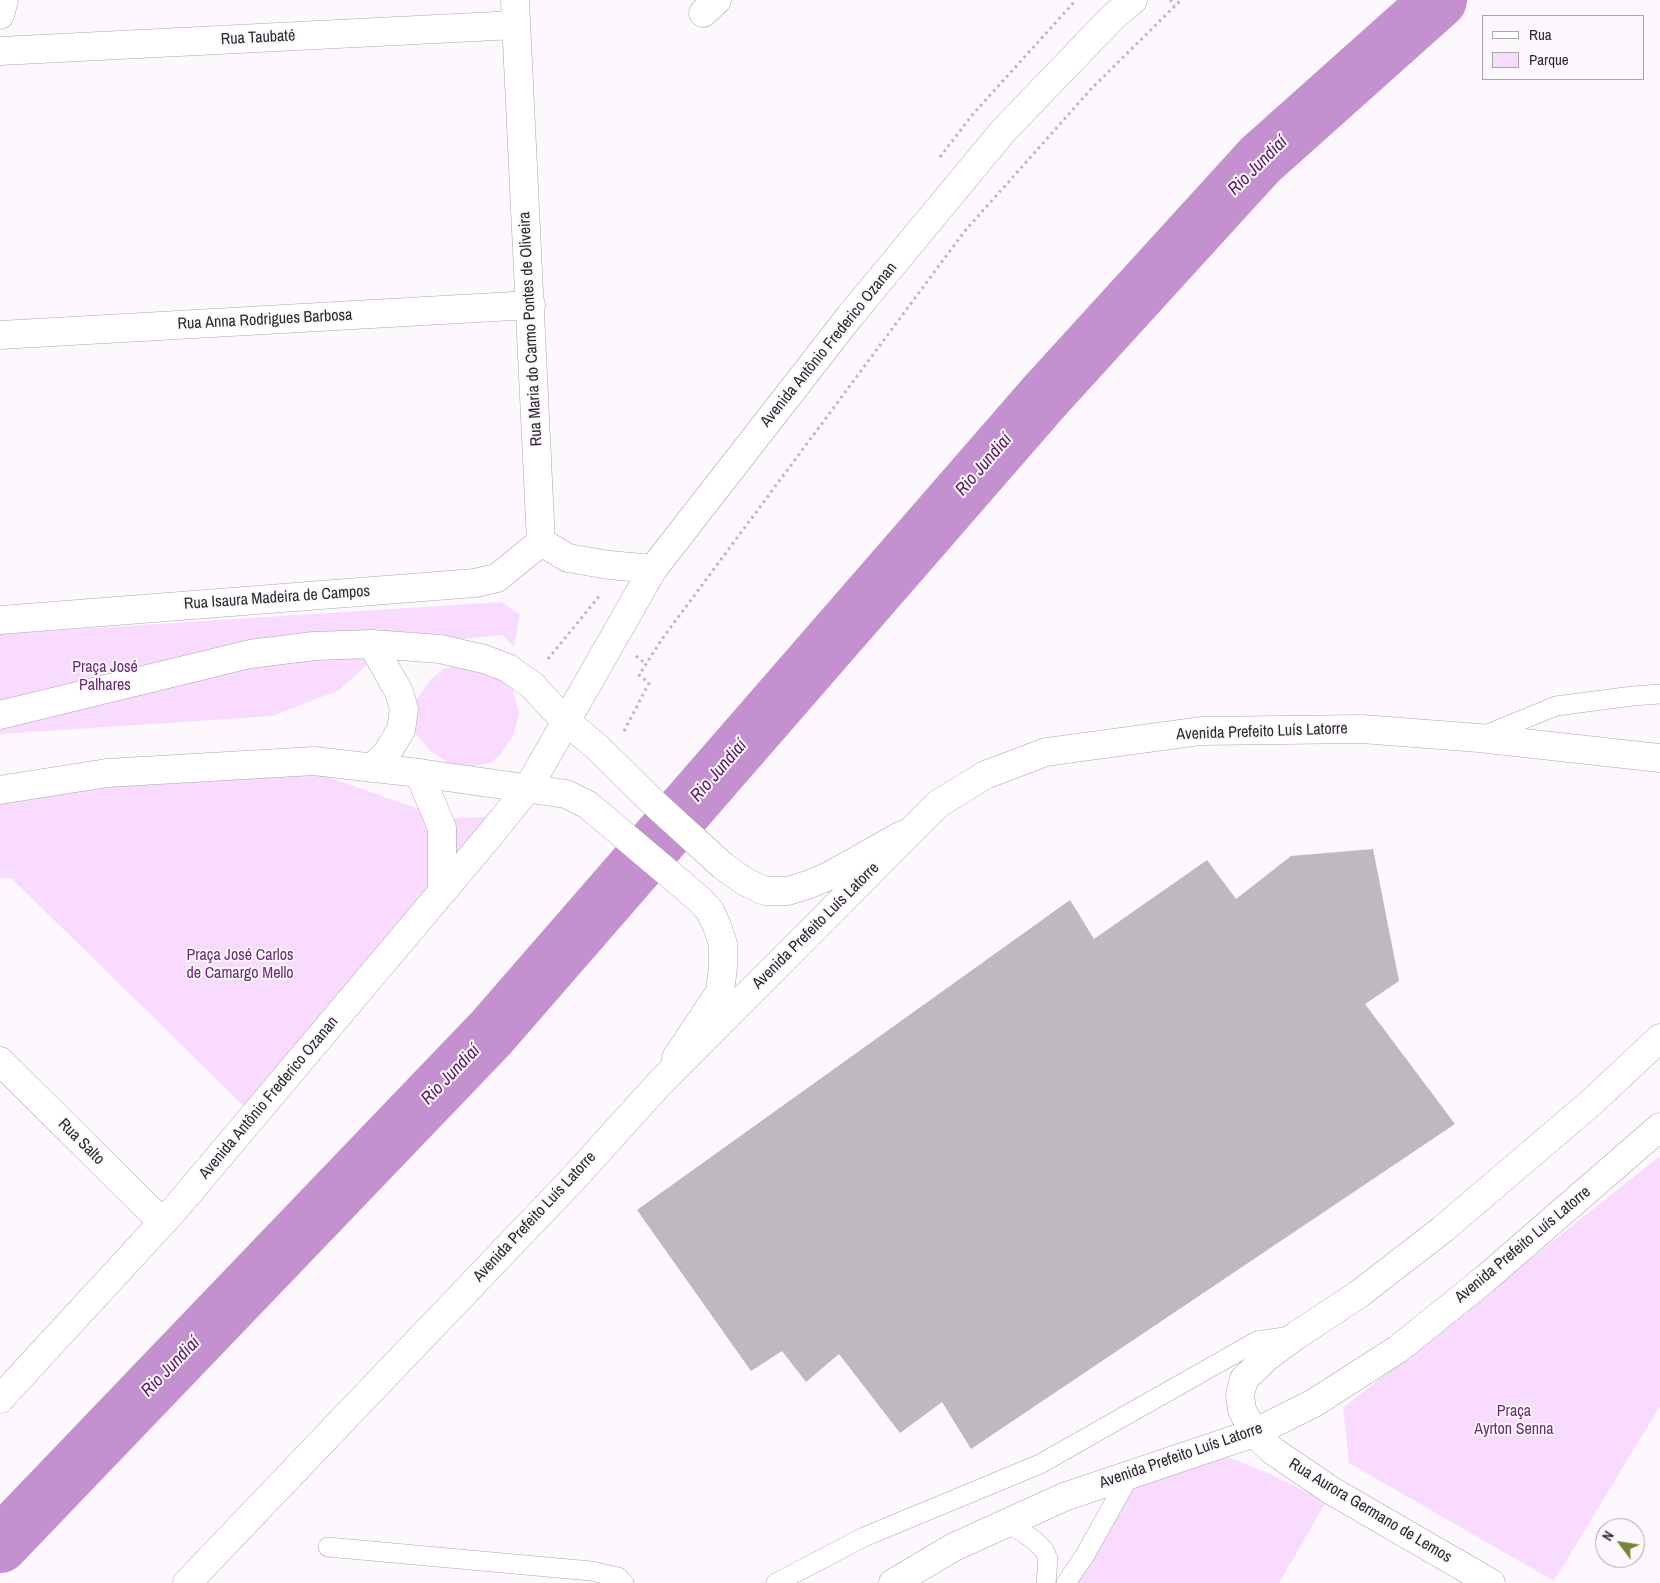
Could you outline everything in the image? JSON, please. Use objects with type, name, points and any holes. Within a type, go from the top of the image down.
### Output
[{"type":"main road","points":[[0,15],[4,0]]},
{"type":"main road","name":"Avenida Antônio Frederico Ozanan","points":[[0,1399],[162,1222],[528,788],[653,569],[850,316],[1004,130],[1119,6]]},
{"type":"main road","name":"Rua Taubaté","points":[[0,51],[515,13]]},
{"type":"main road","name":"Rua Maria do Carmo Pontes de Oliveira","points":[[515,13],[531,305],[541,542]]},
{"type":"main road","name":"Rua Anna Rodrigues Barbosa","points":[[0,335],[531,305]]},
{"type":"main road","points":[[541,542],[568,558],[653,569]]},
{"type":"main road","name":"Rua Isaura Madeira de Campos","points":[[0,620],[475,583],[497,578],[541,542]]},
{"type":"main road","points":[[0,715],[250,654],[314,646],[372,644],[440,649],[484,659],[508,668],[532,685],[566,721],[613,762],[723,866],[744,881],[765,891],[788,891],[830,875],[911,830]]},
{"type":"main road","points":[[372,644],[399,692],[404,709],[401,730],[387,753],[372,768]]},
{"type":"main road","name":"Avenida Prefeito Luís Latorre","points":[[187,1583],[572,1180],[659,1084],[938,804],[984,775],[1046,752],[1201,731],[1362,729],[1479,738],[1660,758]]},
{"type":"main road","points":[[0,790],[107,773],[314,761],[419,773],[566,794],[588,804],[699,899],[710,911],[723,944],[720,992],[659,1084]]},
{"type":"main road","points":[[419,773],[442,828],[442,891]]},
{"type":"main road","points":[[1298,1335],[1359,1294],[1443,1229],[1593,1101],[1660,1038]]},
{"type":"main road","name":"Rua Salto","points":[[0,1062],[162,1222]]},
{"type":"main road","name":"Avenida Prefeito Luís Latorre","points":[[893,1583],[954,1547],[1064,1497],[1254,1432],[1314,1403],[1398,1349],[1485,1279],[1660,1127]]},
{"type":"main road","name":"Rua Aurora Germano de Lemos","points":[[1298,1335],[1267,1357],[1244,1379],[1240,1395],[1242,1410],[1254,1432],[1273,1451],[1332,1491],[1491,1583]]},
{"type":"lane","points":[[1479,738],[1556,706],[1660,694]]},
{"type":"lane","points":[[776,1583],[864,1538],[1040,1464],[1257,1341],[1298,1335]]},
{"type":"lane","points":[[1066,1583],[1085,1555],[1131,1473]]},
{"type":"lane","points":[[1007,1522],[1034,1540],[1044,1550],[1048,1559],[1046,1583]]},
{"type":"lane","points":[[328,1548],[591,1571],[618,1577],[624,1583]]},
{"type":"path","points":[[1170,0],[1175,5]]},
{"type":"path","points":[[613,762],[649,683],[639,675],[662,639],[964,232],[1092,88],[1181,0]]},
{"type":"green space","name":"Praça José Palhares","points":[[501,602],[520,614],[514,647],[503,635],[388,646],[339,690],[273,716],[0,734],[0,634]]},
{"type":"green space","points":[[458,665],[483,669],[512,685],[519,714],[513,736],[499,756],[490,763],[458,769],[430,751],[413,730],[417,699],[431,679],[444,669]]},
{"type":"green space","name":"Praça José Carlos de Camargo Mello","points":[[252,775],[322,775],[445,818],[488,817],[248,1110],[11,878],[0,878],[0,802],[138,781]]},
{"type":"green space","name":"Praça Ayrton Senna","points":[[1660,1156],[1660,1406],[1554,1581],[1349,1463],[1343,1408]]},
{"type":"green space","points":[[1216,1452],[1272,1475],[1326,1502],[1279,1583],[1069,1583],[1125,1469]]},
{"type":"building","points":[[1373,849],[1399,981],[1365,1004],[1455,1124],[971,1449],[942,1402],[900,1433],[839,1354],[806,1382],[782,1351],[751,1371],[637,1210],[1070,900],[1094,939],[1207,860],[1236,899],[1291,856]]},
{"type":"waterway","name":"Rio Jundiaí","points":[[0,1545],[491,1033],[1044,397],[1260,160],[1439,0]]}]
